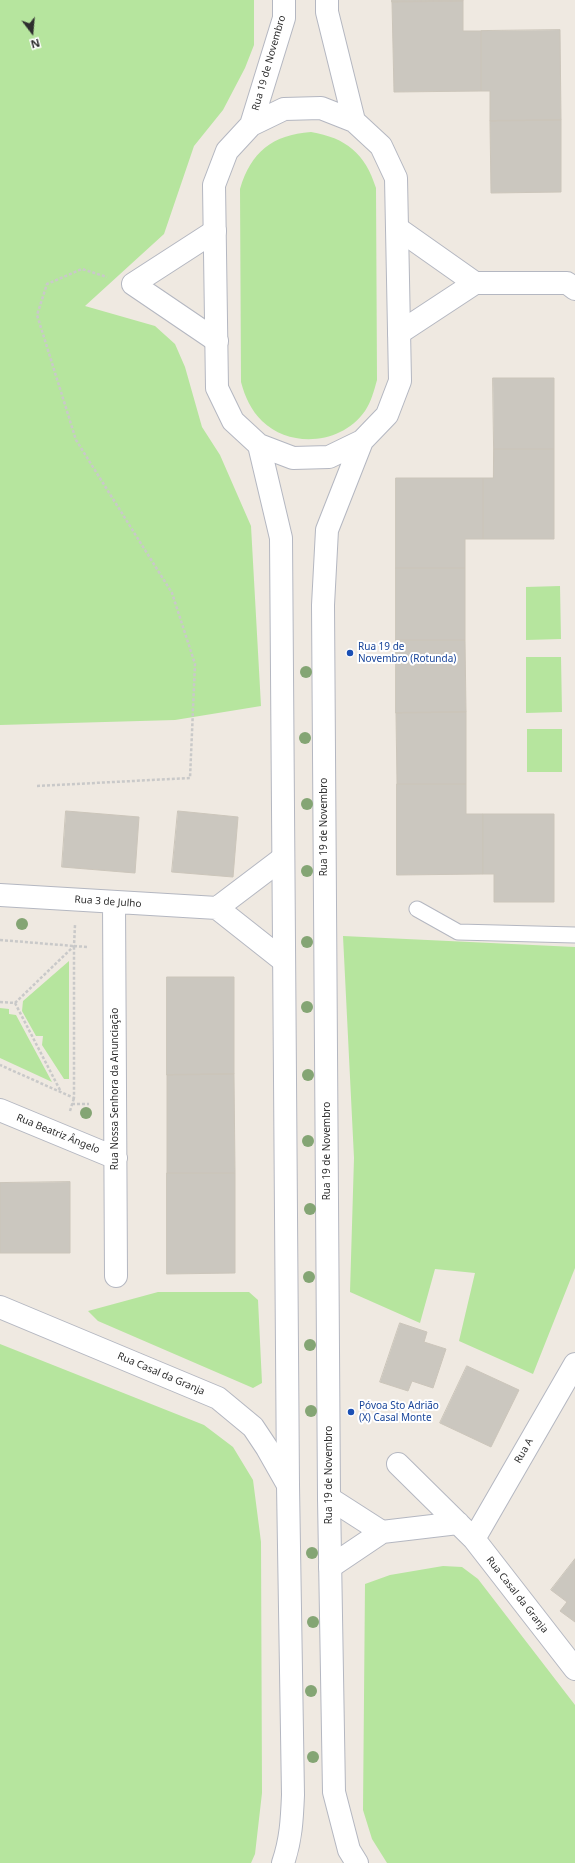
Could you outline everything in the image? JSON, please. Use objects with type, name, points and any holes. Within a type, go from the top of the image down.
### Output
[{"type":"street","name":"Rua 19 de Novembro","points":[[251,125],[284,18],[284,0]]},
{"type":"street","points":[[327,0],[327,12],[354,121]]},
{"type":"street","name":"Rua 19 de Novembro","points":[[321,108],[354,121],[381,146],[396,178],[400,381],[387,415],[362,441],[329,457],[293,458],[259,446],[233,421],[218,388],[214,185],[226,152],[251,125],[284,109],[321,108]]},
{"type":"street","points":[[397,228],[475,283]]},
{"type":"street","points":[[215,231],[133,284],[217,341]]},
{"type":"street","points":[[399,333],[475,283],[567,283],[575,289]]},
{"type":"street","name":"Rua 19 de Novembro","points":[[357,1863],[349,1850],[334,1792],[329,1498],[323,605],[327,530],[362,441]]},
{"type":"street","points":[[259,446],[281,538],[288,1485],[293,1795],[292,1827],[288,1848],[283,1863]]},
{"type":"street","points":[[283,858],[217,908],[284,962]]},
{"type":"street","name":"Rua 3 de Julho","points":[[0,895],[217,908]]},
{"type":"street","name":"Rua Nossa Senhora da Anunciação","points":[[114,902],[116,1276]]},
{"type":"street","name":"Rua Beatriz Ângelo","points":[[0,1110],[116,1158]]},
{"type":"street","name":"Rua Casal da Granja","points":[[0,1306],[218,1398],[253,1427],[288,1485]]},
{"type":"street","name":"Rua A","points":[[474,1539],[575,1364]]},
{"type":"street","name":"Rua Casal da Granja","points":[[398,1464],[474,1539],[575,1669]]},
{"type":"street","points":[[329,1498],[382,1532]]},
{"type":"street","points":[[330,1567],[382,1532],[458,1523]]},
{"type":"lane","points":[[417,909],[458,932],[575,935]]},
{"type":"path","points":[[37,786],[190,778],[195,664],[172,593],[76,440],[37,315],[47,284],[82,269],[133,284]]},
{"type":"path","points":[[0,940],[74,946]]},
{"type":"path","points":[[0,1002],[15,1003],[74,946]]},
{"type":"path","points":[[0,1065],[74,1098],[74,946]]},
{"type":"path","points":[[15,1003],[61,1092]]},
{"type":"green space","points":[[0,0],[254,0],[254,45],[245,68],[223,110],[194,146],[164,234],[85,306],[155,326],[175,344],[185,367],[202,427],[220,455],[251,526],[261,706],[175,720],[0,725]]},
{"type":"green space","points":[[311,132],[334,138],[352,149],[360,156],[366,165],[376,188],[377,380],[367,408],[355,422],[330,436],[316,439],[301,439],[287,436],[274,430],[262,421],[249,403],[241,382],[240,189],[250,165],[257,155],[265,148],[285,137]]},
{"type":"green space","points":[[560,586],[561,639],[526,640],[526,587]]},
{"type":"green space","points":[[526,657],[561,657],[562,712],[526,713]]},
{"type":"green space","points":[[527,729],[562,729],[562,772],[527,772]]},
{"type":"green space","points":[[343,936],[575,947],[575,1268],[533,1374],[459,1341],[475,1273],[435,1269],[420,1323],[350,1292],[354,1158]]},
{"type":"green space","points":[[69,961],[69,1079],[64,1079],[42,1045],[43,1036],[36,1036],[22,1011],[23,1001]]},
{"type":"green space","points":[[0,1008],[9,1009],[9,1014],[16,1015],[52,1082],[0,1058]]},
{"type":"green space","points":[[158,1292],[249,1292],[258,1300],[262,1383],[253,1388],[98,1321],[88,1311]]},
{"type":"green space","points":[[0,1344],[204,1425],[233,1447],[253,1480],[261,1542],[262,1793],[255,1854],[251,1863],[0,1863]]},
{"type":"green space","points":[[443,1566],[462,1567],[478,1579],[575,1705],[575,1863],[387,1863],[372,1839],[363,1810],[365,1584],[390,1575]]},
{"type":"building","points":[[392,0],[463,0],[463,1],[392,2]]},
{"type":"building","points":[[463,1],[463,31],[481,31],[481,91],[394,92],[392,2]]},
{"type":"building","points":[[560,30],[561,120],[490,121],[490,91],[481,91],[481,31]]},
{"type":"building","points":[[561,120],[561,192],[491,193],[490,121]]},
{"type":"building","points":[[493,378],[554,378],[554,449],[494,449]]},
{"type":"building","points":[[494,449],[554,449],[554,539],[483,539],[483,478],[493,478]]},
{"type":"building","points":[[396,478],[483,478],[483,539],[465,539],[465,568],[396,568]]},
{"type":"building","points":[[396,568],[465,568],[465,640],[396,640]]},
{"type":"building","points":[[396,640],[465,640],[466,712],[396,713]]},
{"type":"building","points":[[466,712],[466,784],[397,784],[396,713]]},
{"type":"building","points":[[397,784],[466,784],[466,814],[483,814],[483,874],[397,875]]},
{"type":"building","points":[[66,811],[139,817],[135,873],[62,867]]},
{"type":"building","points":[[178,811],[238,817],[233,877],[172,872]]},
{"type":"building","points":[[483,814],[554,814],[554,902],[494,902],[494,874],[483,874]]},
{"type":"building","points":[[167,977],[234,977],[234,1074],[167,1075]]},
{"type":"building","points":[[234,1074],[235,1173],[167,1173],[167,1075]]},
{"type":"building","points":[[167,1173],[235,1173],[235,1273],[167,1274]]},
{"type":"building","points":[[70,1182],[70,1253],[0,1253],[0,1183]]},
{"type":"building","points":[[400,1323],[427,1332],[424,1342],[446,1349],[433,1388],[412,1381],[408,1391],[380,1382]]},
{"type":"building","points":[[467,1366],[519,1390],[491,1447],[440,1423]]},
{"type":"building","points":[[575,1559],[575,1622],[560,1611],[567,1602],[551,1590]]},
{"type":"place","name":"Rua 19 de Novembro (Rotunda)","points":[[350,653]]},
{"type":"place","name":"Póvoa Sto Adrião (X) Casal Monte","points":[[351,1412]]}]
